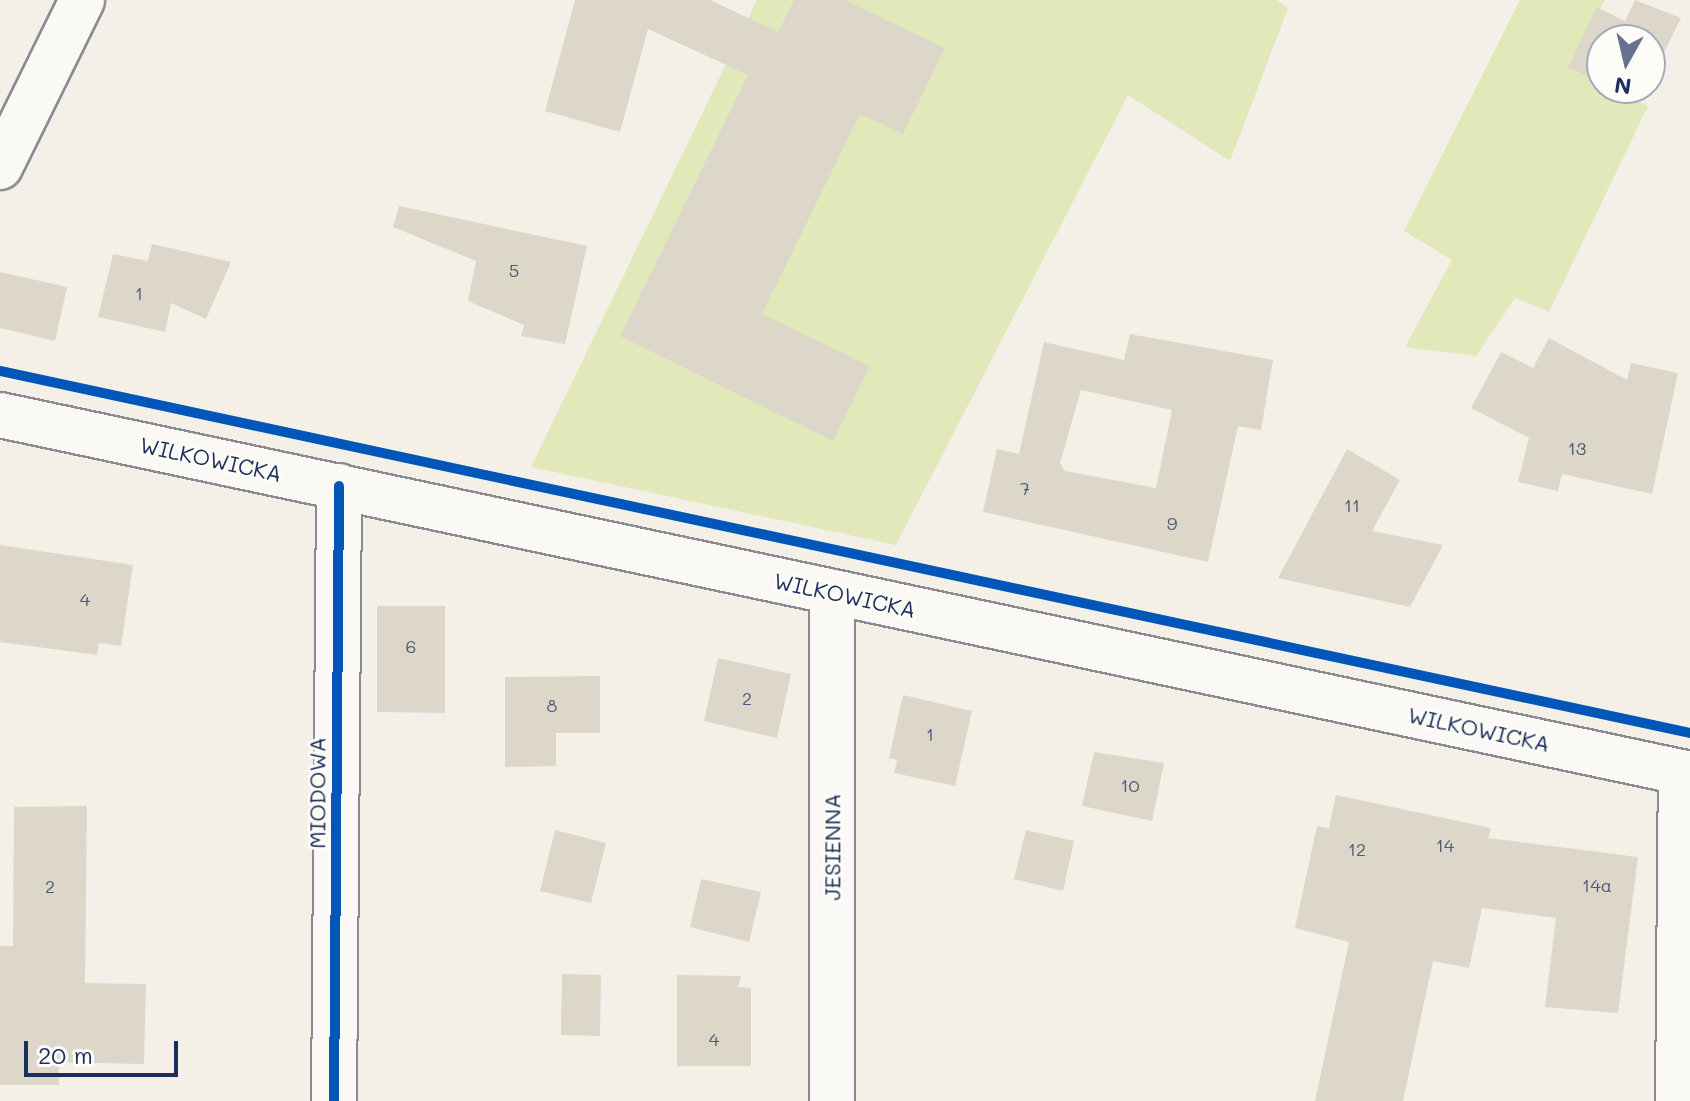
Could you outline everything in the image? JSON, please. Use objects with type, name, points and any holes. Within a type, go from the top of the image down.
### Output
[{"type":"main road","points":[[0,167],[82,0]]},
{"type":"main road","name":"WILKOWICKA","points":[[0,415],[1686,773]]},
{"type":"main road","name":"MIODOWA","points":[[334,1101],[339,486]]},
{"type":"main road","name":"JESIENNA","points":[[832,592],[832,1101]]},
{"type":"main road","points":[[1678,1101],[1686,773]]},
{"type":"green space","points":[[757,0],[1276,0],[1288,8],[1230,161],[1128,95],[896,545],[531,467]]},
{"type":"green space","points":[[1520,0],[1605,0],[1592,24],[1586,24],[1586,34],[1568,66],[1586,75],[1586,104],[1648,106],[1549,312],[1515,298],[1476,356],[1405,347],[1452,260],[1404,231]]},
{"type":"building","points":[[575,0],[710,0],[778,32],[794,0],[845,0],[945,48],[903,134],[860,114],[762,314],[870,366],[833,441],[620,336],[748,75],[648,29],[620,132],[545,111]]},
{"type":"building","points":[[1635,0],[1681,18],[1666,48],[1666,24],[1589,24],[1597,7],[1625,21]]},
{"type":"building","points":[[1586,30],[1586,75],[1568,67]]},
{"type":"building","points":[[399,206],[587,246],[565,344],[521,336],[524,325],[468,301],[476,261],[393,227]]},
{"type":"building","points":[[152,244],[231,262],[206,319],[171,303],[165,332],[98,317],[113,254],[148,261]]},
{"type":"building","points":[[0,272],[67,287],[55,341],[0,328]]},
{"type":"building","points":[[1130,334],[1273,360],[1261,430],[1238,426],[1208,562],[983,512],[997,449],[1019,454],[1044,342],[1124,360]],"holes":[[[1081,390],[1172,410],[1156,488],[1065,471],[1060,463]]]},
{"type":"building","points":[[1549,338],[1627,380],[1631,363],[1678,373],[1652,494],[1562,474],[1558,491],[1518,482],[1529,438],[1471,408],[1501,352],[1533,368]]},
{"type":"building","points":[[1347,449],[1400,480],[1372,531],[1443,545],[1410,607],[1278,578]]},
{"type":"building","points":[[0,545],[133,565],[121,646],[99,643],[97,655],[0,642]]},
{"type":"building","points":[[377,606],[445,606],[445,713],[377,712]]},
{"type":"building","points":[[718,658],[791,674],[777,738],[704,721]]},
{"type":"building","points":[[600,676],[600,733],[556,733],[556,766],[505,767],[505,677]]},
{"type":"building","points":[[903,695],[972,711],[955,786],[894,773],[897,760],[889,758]]},
{"type":"building","points":[[1094,752],[1164,763],[1152,821],[1082,806]]},
{"type":"building","points":[[1336,795],[1491,828],[1488,838],[1638,857],[1618,1013],[1545,1007],[1556,918],[1482,908],[1469,968],[1433,961],[1403,1101],[1315,1101],[1349,942],[1295,928],[1317,826],[1329,828]]},
{"type":"building","points":[[87,806],[85,983],[146,984],[144,1064],[59,1062],[59,1085],[0,1085],[0,946],[13,946],[14,807]]},
{"type":"building","points":[[555,830],[606,843],[591,903],[540,891]]},
{"type":"building","points":[[1026,830],[1074,841],[1063,891],[1014,879]]},
{"type":"building","points":[[701,879],[761,892],[749,942],[690,927]]},
{"type":"building","points":[[562,974],[601,975],[600,1036],[561,1035]]},
{"type":"building","points":[[677,975],[741,976],[738,987],[751,988],[751,1066],[677,1066]]},
{"type":"cycle path","points":[[0,371],[1690,733]]},
{"type":"cycle path","points":[[334,1101],[339,486]]}]
